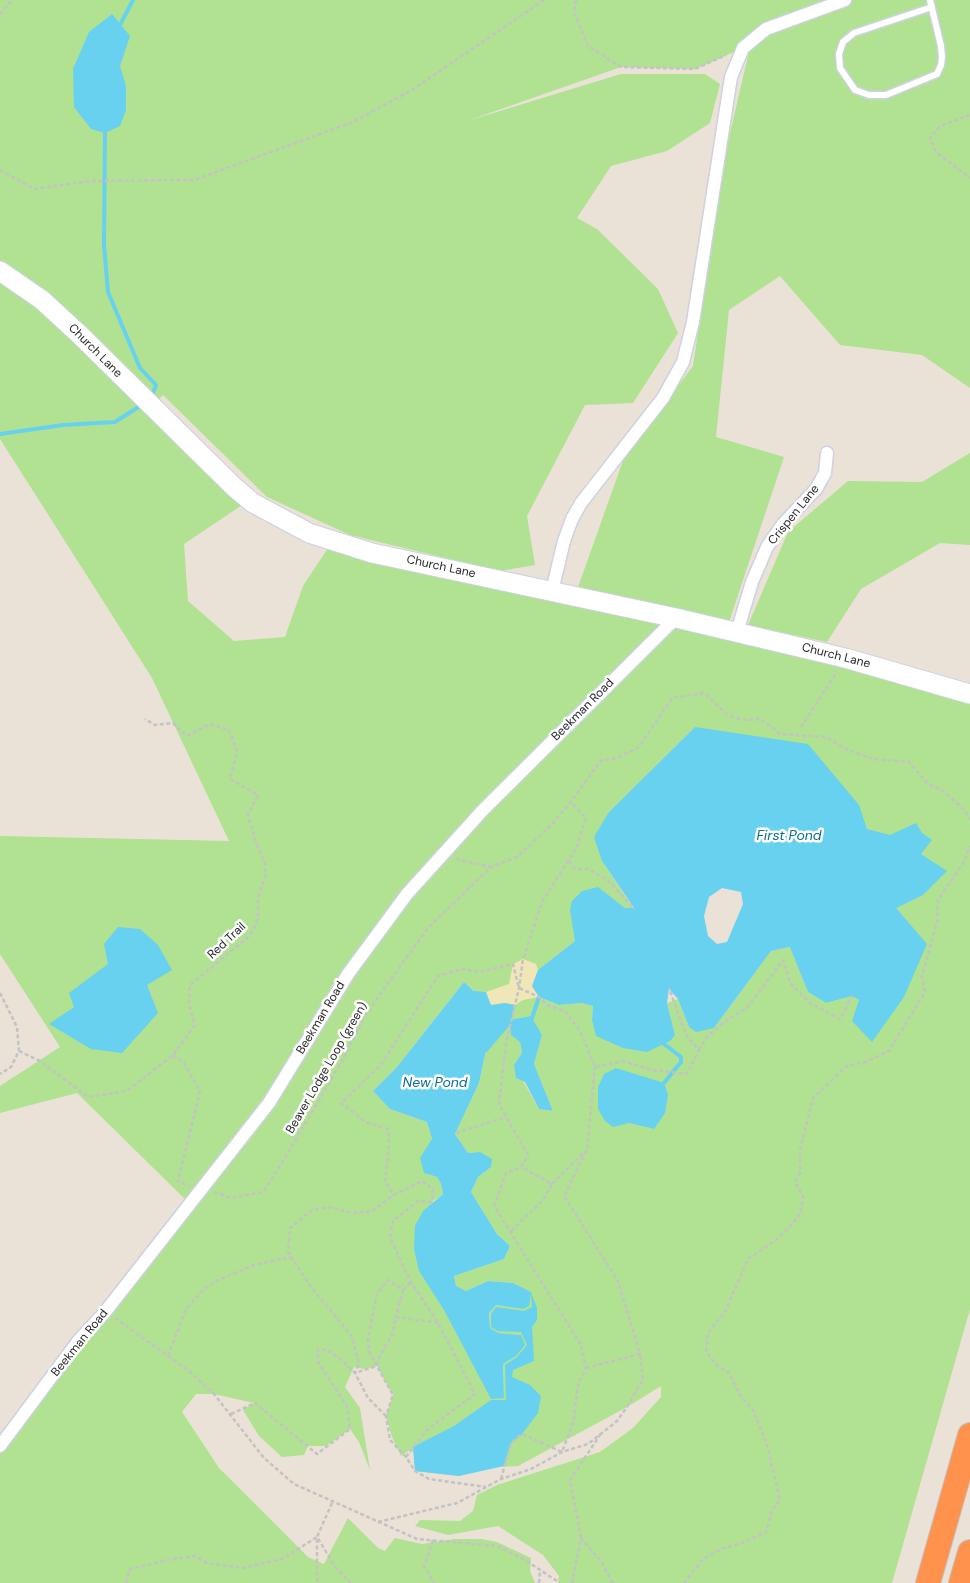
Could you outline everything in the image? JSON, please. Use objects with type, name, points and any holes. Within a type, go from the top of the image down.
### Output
[{"type":"highway","points":[[928,1583],[970,1435]]},
{"type":"highway","points":[[961,1583],[970,1552]]},
{"type":"street","points":[[552,592],[564,541],[577,511],[663,398],[683,362],[693,322],[732,77],[743,48],[766,29],[845,0]]},
{"type":"street","name":"Church Lane","points":[[0,271],[42,300],[80,335],[212,467],[261,507],[301,529],[332,542],[372,553],[737,632],[845,658],[970,694]]},
{"type":"street","name":"Crispen Lane","points":[[737,632],[752,582],[767,547],[783,524],[816,489],[825,474],[827,453]]},
{"type":"street","name":"Beekman Road","points":[[0,1446],[79,1340],[105,1312],[270,1103],[348,974],[407,894],[483,810],[676,618]]},
{"type":"lane","points":[[931,4],[942,57],[942,65],[937,74],[886,95],[869,95],[855,90],[840,68],[838,54],[843,42],[854,33],[931,4]]},
{"type":"path","points":[[0,14],[12,0]]},
{"type":"path","points":[[0,170],[34,190],[91,181],[194,180],[353,122],[412,90],[544,0]]},
{"type":"path","points":[[576,0],[574,12],[588,46],[621,68],[695,69],[743,48]]},
{"type":"path","points":[[970,115],[940,126],[930,138],[936,152],[970,178]]},
{"type":"path","points":[[801,727],[845,658]]},
{"type":"path","name":"Beaver Lodge Loop (green)","points":[[173,1055],[184,1063],[200,1091],[178,1181],[231,1198],[263,1192],[315,1108],[366,1015],[428,928],[491,868],[517,856],[550,826],[571,802],[600,761],[617,758],[639,747],[672,698],[704,693],[728,714],[742,720],[760,718],[780,734],[826,737],[848,750],[873,759],[909,762],[928,784],[943,791],[958,804],[970,817],[970,821]]},
{"type":"path","name":"Red Trail","points":[[19,1051],[40,1061],[88,1097],[127,1091],[173,1055],[195,1025],[189,1004],[190,985],[247,938],[254,929],[258,916],[258,900],[265,876],[266,863],[256,843],[248,815],[258,795],[230,778],[238,751],[229,730],[210,724],[188,736],[173,723],[155,726],[145,718]]},
{"type":"path","points":[[562,1452],[573,1423],[578,1385],[586,1368],[581,1345],[494,1206],[506,1173],[521,1168],[528,1155],[499,1104],[510,1022],[519,988],[523,959],[542,902],[577,847],[586,818],[571,802]]},
{"type":"path","points":[[684,1583],[703,1559],[721,1549],[745,1542],[766,1532],[772,1510],[780,1500],[767,1445],[753,1410],[741,1397],[729,1373],[716,1365],[706,1351],[708,1334],[725,1312],[748,1258],[776,1240],[800,1214],[803,1197],[796,1182],[800,1173],[800,1150],[813,1098],[847,1066],[865,1062],[889,1051],[925,992],[922,977],[937,922],[938,900],[964,862],[970,846]]},
{"type":"path","points":[[454,858],[491,868]]},
{"type":"path","points":[[569,861],[574,869],[589,869],[611,883],[634,909]]},
{"type":"path","points":[[595,1067],[623,1061],[652,1070],[687,1074],[708,1038],[724,1022],[747,1008],[783,960],[790,983],[810,1003],[840,1019],[852,996]]},
{"type":"path","points":[[394,1195],[385,1181],[389,1144],[388,1129],[366,1122],[341,1103],[380,1066],[438,976],[461,969],[480,972],[513,964],[519,988]]},
{"type":"path","points":[[377,1522],[457,1503],[500,1479],[531,1469],[562,1452],[588,1444],[617,1421],[644,1379],[640,1354],[618,1281],[564,1196],[587,1149],[595,1067],[580,1031],[565,1011],[546,1005],[539,997],[519,988]]},
{"type":"path","points":[[669,988],[686,1035],[700,1050]]},
{"type":"path","points":[[0,993],[16,1026],[19,1051],[11,1067],[0,1074]]},
{"type":"path","points":[[456,1133],[506,1116]]},
{"type":"path","points":[[511,1231],[543,1200],[552,1184],[587,1149]]},
{"type":"path","points":[[521,1168],[552,1184]]},
{"type":"path","points":[[354,1373],[359,1364],[351,1335],[311,1287],[288,1252],[290,1228],[312,1210],[330,1207],[353,1213],[372,1211],[394,1195],[422,1180],[433,1189],[432,1202],[418,1201],[393,1221],[390,1238],[411,1282],[438,1323],[476,1394],[427,1430],[406,1457]]},
{"type":"path","points":[[168,1356],[186,1309],[205,1288],[254,1265],[292,1257]]},
{"type":"path","points":[[403,1290],[388,1280],[376,1293],[368,1338],[370,1352],[393,1395],[386,1416],[390,1440],[406,1457],[414,1471],[429,1479],[486,1487]]},
{"type":"path","points":[[377,1366],[380,1355],[392,1335],[403,1290],[411,1282]]},
{"type":"path","points":[[105,1312],[168,1356],[214,1394],[264,1458],[294,1484],[332,1503],[417,1539],[496,1546],[540,1569],[560,1583]]},
{"type":"path","points":[[396,1317],[438,1323]]},
{"type":"path","points":[[231,1414],[254,1404],[317,1454],[350,1428],[347,1408],[318,1362],[318,1349],[327,1350],[343,1361],[354,1373],[368,1398],[386,1416]]},
{"type":"path","points":[[586,1368],[640,1354]]},
{"type":"path","points":[[354,1373],[377,1366]]},
{"type":"path","points":[[572,1583],[581,1538],[570,1480],[602,1432]]},
{"type":"path","points":[[500,1479],[511,1444],[522,1434],[562,1452]]},
{"type":"path","points":[[317,1583],[317,1537],[332,1503]]},
{"type":"path","points":[[126,1583],[130,1570],[166,1560],[195,1556],[207,1563],[243,1568],[282,1559],[317,1537]]},
{"type":"path","points":[[317,1537],[336,1568],[351,1583]]},
{"type":"path","points":[[581,1538],[601,1561],[613,1583]]},
{"type":"path","points":[[433,1540],[424,1566],[434,1583]]},
{"type":"path","points":[[540,1569],[540,1583]]},
{"type":"green space","points":[[0,0],[970,0],[970,388],[922,355],[840,345],[780,276],[729,310],[716,437],[784,457],[729,622],[577,590],[625,455],[693,366],[723,163],[752,39],[743,48],[695,69],[621,67],[467,121],[621,74],[705,74],[720,84],[710,123],[667,151],[611,166],[577,218],[597,229],[658,289],[678,333],[633,403],[585,405],[527,516],[535,565],[500,571],[350,535],[267,497],[163,395],[156,402],[0,264]]},
{"type":"green space","points":[[0,281],[36,305],[245,503],[184,544],[188,601],[234,641],[285,637],[303,586],[332,542],[970,694],[970,1309],[892,1583],[558,1583],[559,1576],[543,1555],[498,1526],[448,1535],[415,1526],[420,1520],[460,1521],[473,1511],[477,1495],[497,1485],[600,1452],[633,1428],[661,1397],[661,1386],[627,1407],[518,1466],[494,1467],[459,1476],[415,1471],[413,1448],[401,1456],[392,1437],[386,1416],[393,1395],[377,1366],[364,1369],[354,1367],[345,1387],[360,1408],[370,1470],[359,1442],[350,1429],[326,1446],[308,1446],[304,1455],[282,1457],[259,1436],[243,1410],[254,1403],[214,1394],[196,1394],[182,1412],[219,1468],[308,1557],[324,1564],[348,1518],[378,1548],[385,1551],[395,1538],[422,1544],[454,1539],[482,1539],[497,1542],[531,1558],[530,1571],[535,1583],[0,1583],[0,1446],[190,1204],[77,1093],[0,1113],[0,1086],[60,1047],[0,954],[0,836],[229,841],[152,678],[0,439]],"holes":[[[695,727],[904,997],[859,1000],[852,996],[826,1003],[808,992],[791,947],[771,951],[714,1028],[689,1027],[678,999],[667,1003],[675,1035],[592,1020],[593,1006],[582,1003],[559,1005],[539,997],[532,986],[538,970],[575,941],[582,891],[598,888],[625,908],[634,909],[602,861],[609,812]],[[464,982],[491,1005],[505,1003],[510,1022],[486,1050],[479,1083],[455,1134],[468,1153],[480,1152],[491,1167],[478,1177],[471,1192],[497,1234],[510,1246],[504,1259],[454,1276],[456,1287],[466,1291],[488,1281],[513,1283],[530,1292],[523,1309],[496,1305],[489,1313],[490,1328],[497,1333],[521,1335],[516,1356],[503,1364],[504,1398],[419,1271],[432,1202],[443,1194],[437,1177],[424,1173],[432,1139],[427,1122],[390,1109],[373,1091],[397,1067]],[[341,985],[269,1103],[196,1195]],[[542,1035],[534,1064],[553,1111],[539,1109],[514,1065],[522,1053],[520,1042]],[[616,1068],[634,1075],[654,1129],[629,1123]]]},
{"type":"green space","points":[[970,453],[970,545],[940,543],[861,589],[827,642],[748,625],[788,532],[848,481],[922,482]]},
{"type":"sand","points":[[523,959],[536,964],[538,970],[532,986],[539,997],[523,1000],[515,1005],[505,1003],[491,1005],[487,1002],[486,992],[509,984],[513,964]]},
{"type":"water","points":[[112,14],[130,36],[120,66],[126,86],[126,110],[120,126],[105,133],[91,129],[74,107],[73,69],[89,32]]},
{"type":"water","name":"First Pond","points":[[695,727],[808,744],[859,805],[867,829],[890,835],[916,823],[922,833],[932,840],[921,854],[947,871],[923,895],[896,908],[927,944],[904,997],[872,1042],[852,1021],[859,1000],[852,996],[826,1003],[808,992],[790,947],[771,951],[714,1028],[696,1032],[689,1027],[678,999],[669,989],[667,1003],[675,1035],[670,1041],[647,1052],[623,1048],[596,1036],[592,1020],[593,1006],[582,1003],[559,1005],[539,997],[532,986],[538,970],[575,941],[570,910],[572,901],[582,891],[598,887],[625,908],[634,908],[602,861],[594,837],[609,812]],"holes":[[[722,888],[741,892],[743,904],[727,942],[717,944],[708,936],[704,916],[709,897]]]},
{"type":"water","points":[[118,927],[140,929],[158,945],[172,970],[147,985],[158,1013],[122,1053],[91,1049],[49,1024],[74,1007],[69,993],[108,964],[104,944]]},
{"type":"water","name":"New Pond","points":[[464,982],[474,991],[486,992],[491,1005],[505,1003],[515,1005],[511,1022],[532,1018],[542,1035],[534,1064],[553,1111],[539,1109],[525,1082],[516,1078],[514,1065],[522,1053],[520,1042],[511,1035],[510,1022],[486,1050],[479,1083],[455,1134],[468,1153],[480,1152],[492,1159],[491,1167],[478,1177],[471,1192],[497,1234],[510,1246],[504,1259],[454,1276],[456,1286],[466,1291],[488,1281],[513,1283],[531,1292],[537,1308],[537,1320],[532,1327],[534,1361],[513,1370],[512,1377],[530,1385],[541,1396],[538,1413],[522,1434],[511,1443],[504,1466],[459,1476],[415,1471],[413,1447],[454,1426],[491,1400],[506,1400],[505,1365],[517,1357],[527,1345],[521,1332],[498,1331],[491,1327],[491,1314],[496,1307],[524,1311],[532,1307],[531,1293],[529,1306],[523,1309],[496,1305],[489,1313],[490,1328],[498,1333],[521,1335],[525,1345],[516,1356],[503,1364],[504,1398],[491,1399],[444,1310],[419,1271],[414,1249],[415,1226],[423,1211],[443,1194],[437,1177],[424,1173],[420,1158],[432,1139],[427,1122],[390,1109],[373,1091],[397,1067]]},
{"type":"water","points":[[616,1068],[664,1083],[668,1095],[665,1113],[654,1129],[629,1123],[613,1127],[605,1121],[598,1109],[598,1087],[604,1074]]},
{"type":"waterway","points":[[121,23],[133,0]]},
{"type":"waterway","points":[[105,133],[104,245],[108,292],[140,368],[156,385],[153,393]]},
{"type":"waterway","points":[[0,434],[63,425],[115,422],[140,406]]},
{"type":"waterway","points":[[486,1050],[510,1022],[532,1018],[539,997]]},
{"type":"waterway","points":[[664,1044],[681,1057],[681,1062],[664,1083]]}]
